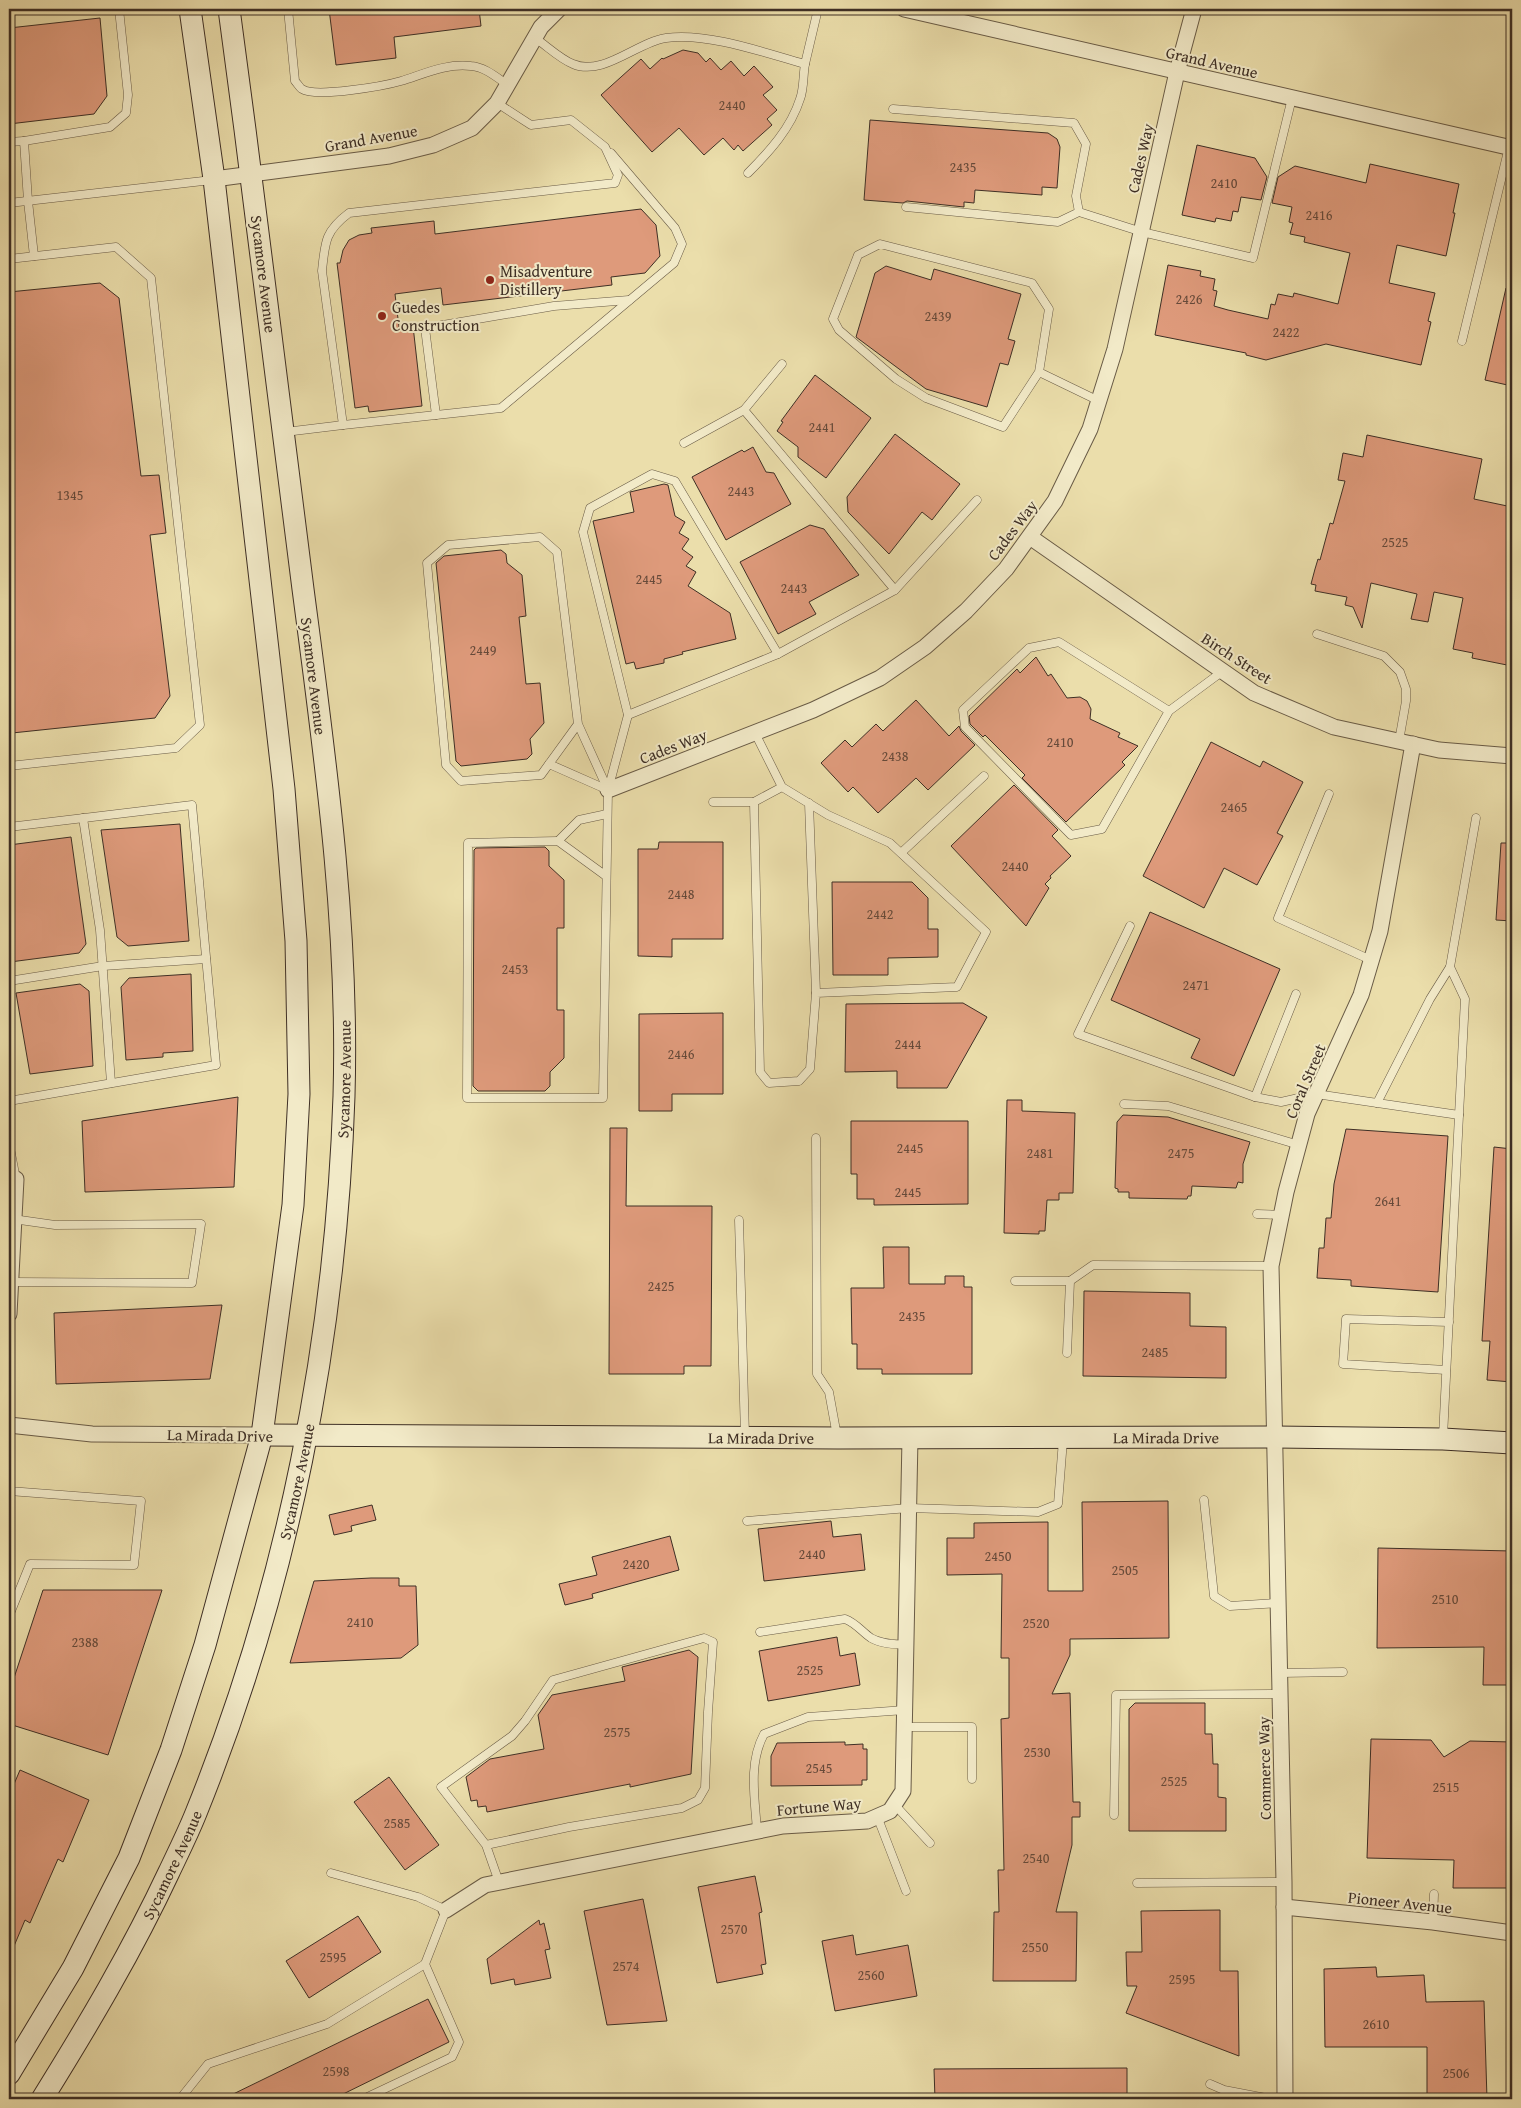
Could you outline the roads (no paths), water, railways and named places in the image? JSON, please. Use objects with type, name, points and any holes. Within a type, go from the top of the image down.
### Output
[{"type":"main road","points":[[9,2074],[73,1968],[130,1858],[171,1750],[205,1645],[262,1435],[293,1205],[299,1094],[296,941],[284,789],[214,180],[190,9]]},
{"type":"main road","name":"Sycamore Avenue","points":[[42,2099],[140,1934],[195,1816],[240,1694],[284,1545],[307,1436],[326,1313],[338,1203],[344,1092],[342,943],[328,786],[229,9]]},
{"type":"main road","name":"La Mirada Drive","points":[[262,1435],[745,1438],[1275,1437],[1443,1439],[1512,1443]]},
{"type":"street","name":"Grand Avenue","points":[[214,180],[389,156],[433,145],[472,128],[497,103],[541,27],[559,9]]},
{"type":"street","name":"Grand Avenue","points":[[904,9],[1511,148]]},
{"type":"street","name":"Cades Way","points":[[608,790],[813,710],[880,678],[925,647],[966,612],[1006,569],[1056,501],[1090,429],[1115,349],[1177,72],[1194,9]]},
{"type":"street","name":"Birch Street","points":[[1030,537],[1254,693],[1334,727],[1439,750],[1512,756]]},
{"type":"street","name":"Coral Street","points":[[1275,1437],[1271,1266],[1281,1215],[1307,1114],[1361,995],[1380,931],[1406,743]]},
{"type":"street","points":[[9,1314],[14,1219],[12,1179]]},
{"type":"street","name":"La Mirada Drive","points":[[9,1425],[92,1434],[262,1435]]},
{"type":"street","name":"Commerce Way","points":[[1275,1437],[1284,1882],[1285,2099]]},
{"type":"street","points":[[894,1804],[903,1791],[910,1438]]},
{"type":"street","name":"Fortune Way","points":[[446,1910],[485,1885],[784,1826],[866,1821],[890,1810],[894,1804]]},
{"type":"street","name":"Pioneer Avenue","points":[[1284,1907],[1433,1922],[1512,1933]]},
{"type":"lane","points":[[9,142],[110,127],[126,113],[128,95],[119,9]]},
{"type":"lane","points":[[288,9],[295,81],[302,90],[314,93],[335,92],[399,82],[428,72],[454,66],[473,66],[488,71],[508,86]]},
{"type":"lane","points":[[748,173],[764,157],[786,129],[801,98],[804,64],[818,9]]},
{"type":"lane","points":[[535,38],[573,65],[588,66],[611,62],[638,47],[665,38],[684,37],[694,37],[740,46],[804,64]]},
{"type":"lane","points":[[906,207],[1058,222],[1080,212],[1142,232],[1253,258],[1292,98]]},
{"type":"lane","points":[[284,432],[501,408],[674,263],[682,244],[675,228],[605,147],[571,120],[531,125],[497,103]]},
{"type":"lane","points":[[893,109],[1074,123],[1086,144],[1076,196],[1080,212]]},
{"type":"lane","points":[[24,141],[34,256]]},
{"type":"lane","points":[[343,425],[322,271],[324,246],[334,224],[350,212],[615,183],[618,175],[605,147]]},
{"type":"lane","points":[[1462,341],[1511,148]]},
{"type":"lane","points":[[9,203],[214,180]]},
{"type":"lane","points":[[880,244],[1032,283],[1049,309],[1039,372],[1003,427],[926,398],[896,378],[839,330],[832,319],[858,255],[880,244]]},
{"type":"lane","points":[[9,259],[116,247],[151,278],[200,725],[176,748],[9,766]]},
{"type":"lane","points":[[436,415],[425,328],[554,306],[630,300]]},
{"type":"lane","points":[[684,443],[744,410],[782,364]]},
{"type":"lane","points":[[1039,372],[1099,401]]},
{"type":"lane","points":[[744,410],[895,590]]},
{"type":"lane","points":[[606,876],[558,841],[468,843],[467,1098],[603,1098],[608,790],[628,715],[583,532],[590,508],[652,474],[675,481],[778,654]]},
{"type":"lane","points":[[628,715],[778,654],[895,590],[977,500]]},
{"type":"lane","points":[[578,724],[541,775],[461,781],[446,765],[427,562],[448,545],[540,537],[557,552],[578,724],[608,790]]},
{"type":"lane","points":[[1317,634],[1384,656],[1400,672],[1406,689],[1406,743]]},
{"type":"lane","points":[[1170,711],[1059,642],[1029,648],[963,710],[965,728],[1072,835],[1102,829],[1170,711],[1223,671]]},
{"type":"lane","points":[[755,733],[782,787],[828,815],[890,842],[986,932],[958,988],[816,993]]},
{"type":"lane","points":[[549,764],[608,790]]},
{"type":"lane","points":[[901,853],[984,776]]},
{"type":"lane","points":[[713,802],[754,802],[782,787]]},
{"type":"lane","points":[[1329,794],[1278,918],[1371,960]]},
{"type":"lane","points":[[754,802],[760,1072],[769,1083],[799,1081],[810,1069],[816,993],[809,803]]},
{"type":"lane","points":[[9,828],[192,805],[216,1065],[9,1100]]},
{"type":"lane","points":[[558,841],[580,820],[607,814]]},
{"type":"lane","points":[[83,818],[103,966],[111,1083]]},
{"type":"lane","points":[[1377,1103],[1430,999],[1450,967],[1476,818]]},
{"type":"lane","points":[[1130,926],[1078,1034],[1255,1098],[1281,1102],[1316,1094],[1459,1115]]},
{"type":"lane","points":[[9,981],[103,966],[206,959]]},
{"type":"lane","points":[[1443,1439],[1465,999],[1450,967]]},
{"type":"lane","points":[[1255,1098],[1296,994]]},
{"type":"lane","points":[[1124,1104],[1168,1106],[1299,1145]]},
{"type":"lane","points":[[816,1138],[817,1374],[829,1392],[838,1438]]},
{"type":"lane","points":[[9,1143],[12,1179]]},
{"type":"lane","points":[[1257,1214],[1281,1215]]},
{"type":"lane","points":[[10,1282],[192,1283],[201,1224],[55,1225],[14,1219]]},
{"type":"lane","points":[[739,1220],[745,1438]]},
{"type":"lane","points":[[1015,1281],[1070,1281],[1093,1265],[1271,1266]]},
{"type":"lane","points":[[1067,1353],[1070,1281]]},
{"type":"lane","points":[[1446,1370],[1343,1364],[1346,1319],[1449,1322]]},
{"type":"lane","points":[[746,1520],[909,1508],[1038,1512],[1058,1504],[1064,1438]]},
{"type":"lane","points":[[9,1491],[141,1501],[134,1565],[30,1564],[9,1616]]},
{"type":"lane","points":[[1204,1500],[1214,1596],[1230,1606],[1278,1603]]},
{"type":"lane","points":[[760,1632],[846,1619],[854,1622],[870,1638],[883,1643],[906,1646]]},
{"type":"lane","points":[[486,1845],[569,1827],[682,1808],[698,1800],[706,1788],[707,1722],[713,1642],[704,1638],[553,1680],[525,1721],[512,1736],[441,1786],[486,1845],[499,1882]]},
{"type":"lane","points":[[1280,1673],[1343,1672]]},
{"type":"lane","points":[[1114,1815],[1116,1695],[1280,1694]]},
{"type":"lane","points":[[758,1831],[753,1785],[757,1748],[764,1734],[808,1717],[905,1710]]},
{"type":"lane","points":[[904,1728],[972,1726],[972,1779]]},
{"type":"lane","points":[[894,1804],[930,1844]]},
{"type":"lane","points":[[877,1816],[906,1891]]},
{"type":"lane","points":[[180,2099],[208,2064],[327,2024],[425,1964],[446,1910],[418,1897],[331,1873]]},
{"type":"lane","points":[[1137,1883],[1284,1882]]},
{"type":"lane","points":[[1433,1922],[1434,1894]]},
{"type":"lane","points":[[363,2099],[452,2057],[459,2042],[425,1964]]},
{"type":"lane","points":[[1210,2084],[1224,2090],[1271,2099]]},
{"type":"place","name":"Misadventure Distillery","points":[[490,280]]},
{"type":"place","name":"Guedes Construction","points":[[382,316]]}]
